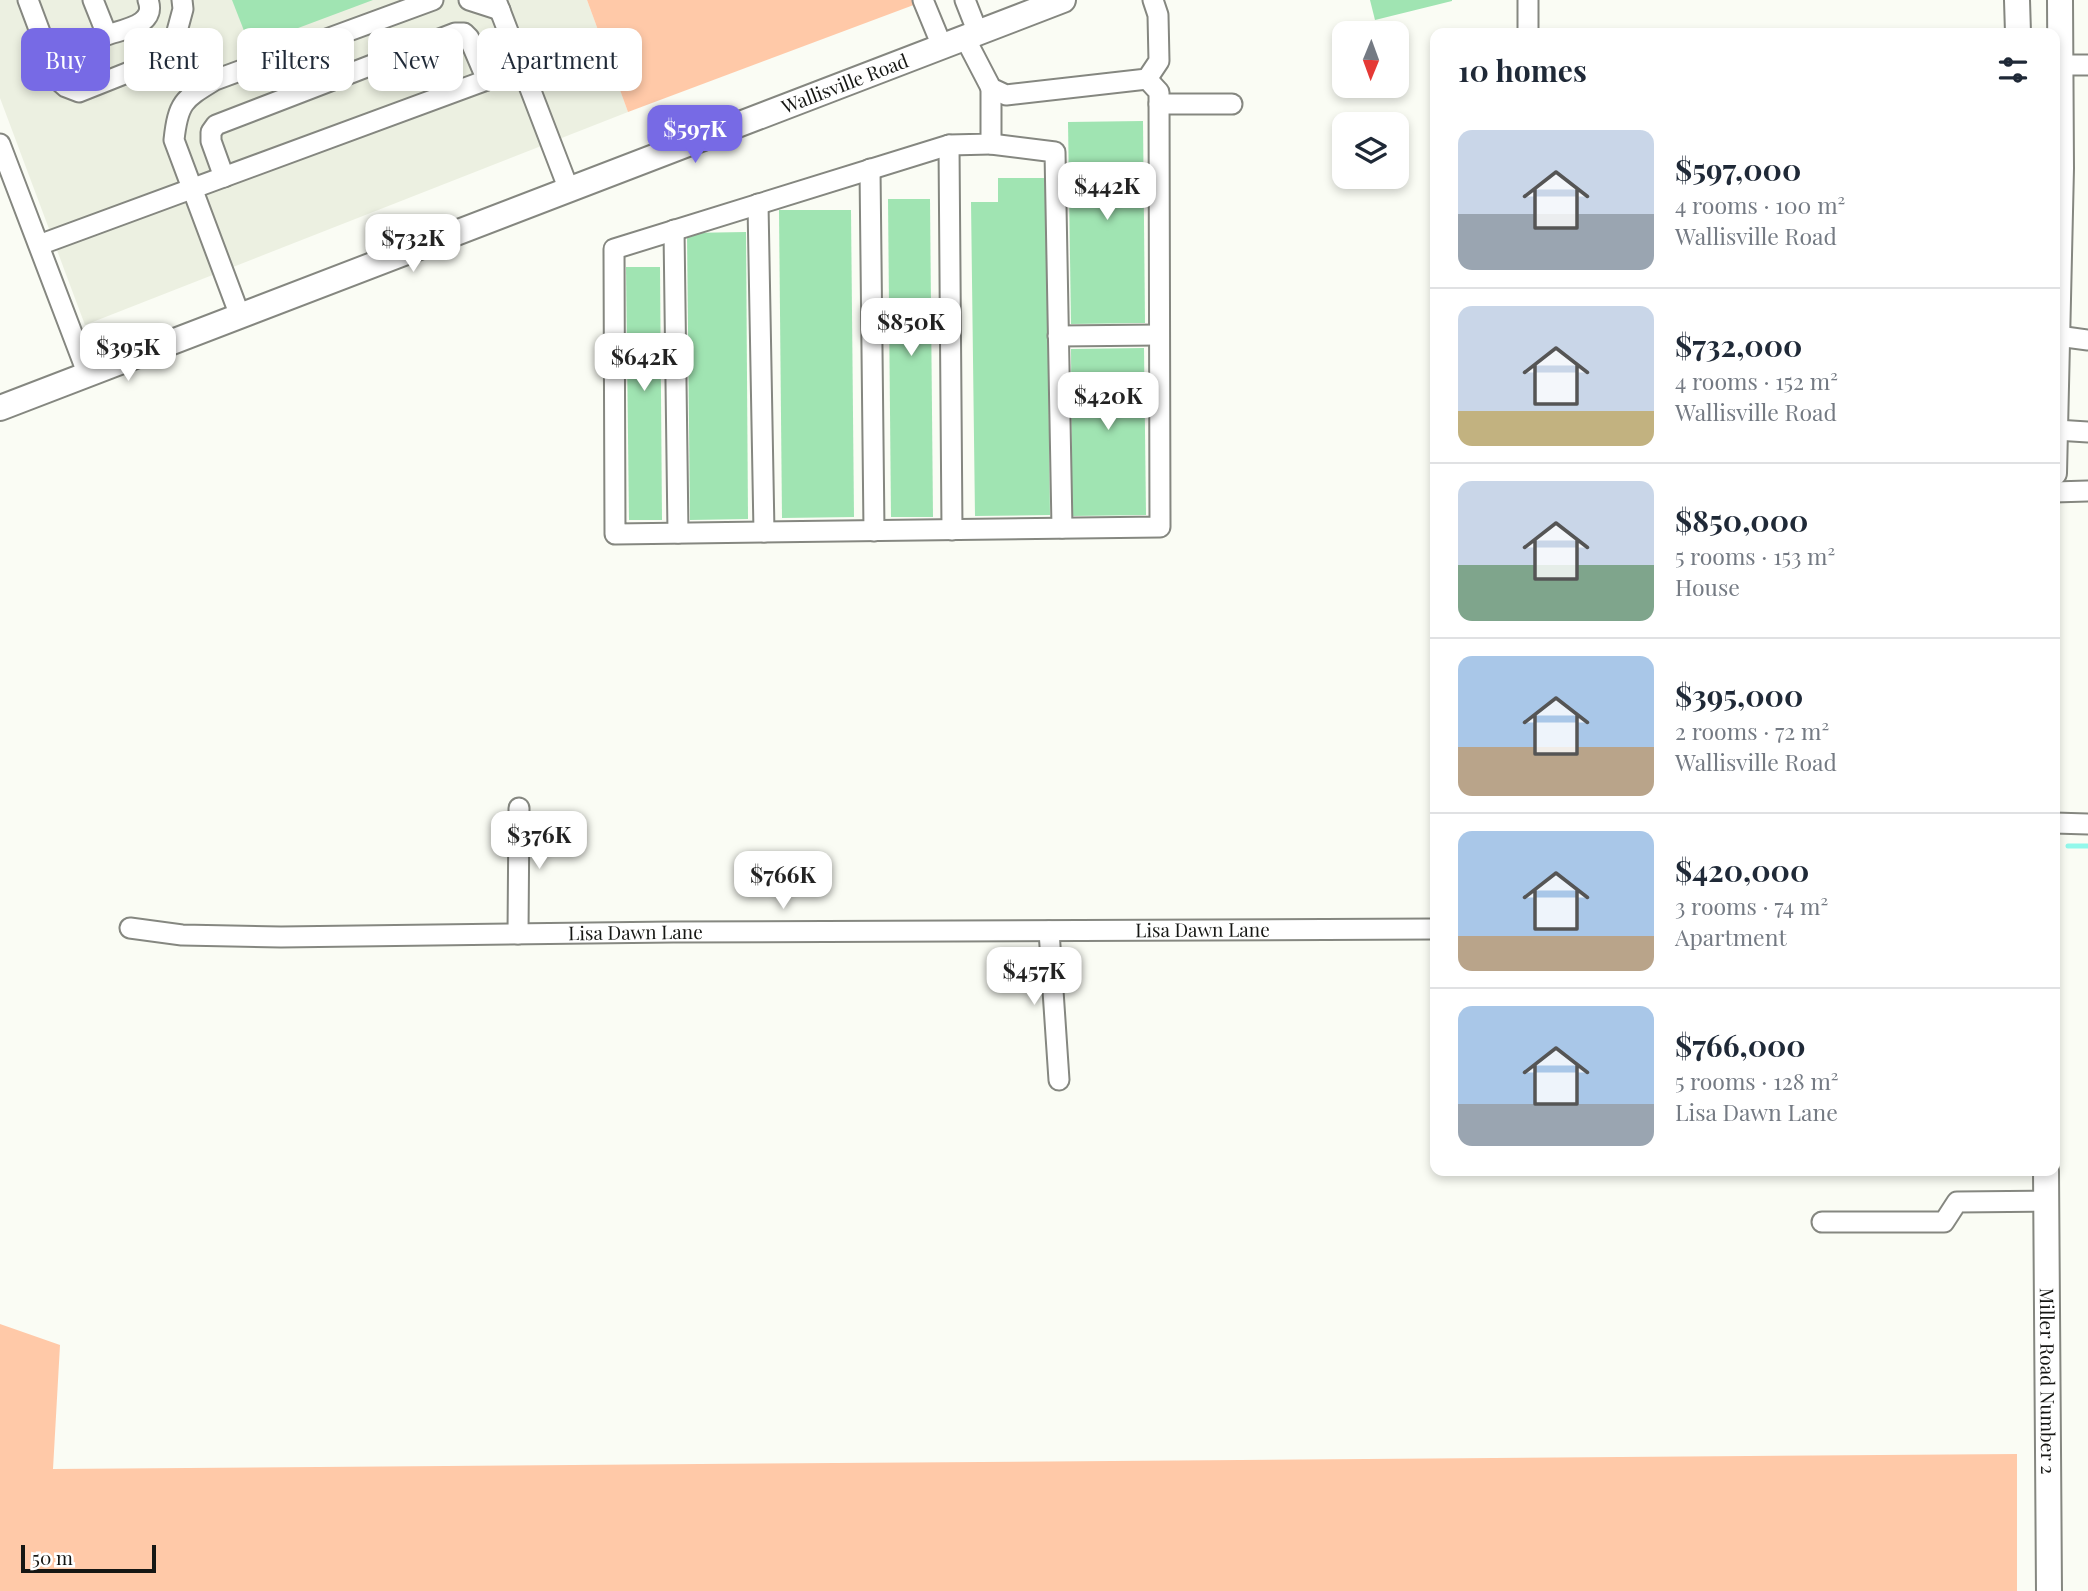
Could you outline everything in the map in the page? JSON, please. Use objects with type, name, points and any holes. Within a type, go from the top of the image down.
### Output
[{"type":"main road","name":"Wallisville Road","points":[[0,408],[1063,0]]},
{"type":"main road","points":[[2017,0],[2018,28]]},
{"type":"main road","points":[[2059,28],[2060,0]]},
{"type":"main road","name":"Miller Road Number 2","points":[[2046,1176],[2049,1591]]},
{"type":"street","points":[[28,0],[58,80],[66,87],[79,92],[152,63],[176,34],[183,9],[182,0]]},
{"type":"street","points":[[93,0],[107,35],[142,23],[149,13],[148,0]]},
{"type":"street","points":[[240,316],[174,140],[176,114],[191,95],[215,80],[433,0]]},
{"type":"street","points":[[469,0],[498,5],[507,28]]},
{"type":"street","points":[[923,0],[962,39],[991,88],[991,144]]},
{"type":"street","points":[[962,39],[965,0]]},
{"type":"street","points":[[991,88],[1006,95],[1147,79],[1159,61],[1158,15],[1153,0]]},
{"type":"street","points":[[1528,0],[1528,28]]},
{"type":"street","points":[[224,177],[211,141],[211,132],[216,125],[456,33],[464,33],[469,38],[477,58]]},
{"type":"street","points":[[2060,65],[2088,65]]},
{"type":"street","points":[[1062,528],[1055,152],[991,144],[949,145],[614,249],[615,534],[1160,527],[1159,104],[1158,92],[1147,79]]},
{"type":"street","points":[[39,245],[477,83]]},
{"type":"street","points":[[531,91],[569,190]]},
{"type":"street","points":[[1159,104],[1232,104]]},
{"type":"street","points":[[0,144],[88,374]]},
{"type":"street","points":[[949,145],[951,530]]},
{"type":"street","points":[[870,169],[874,531]]},
{"type":"street","points":[[758,204],[764,532]]},
{"type":"street","points":[[674,230],[678,533]]},
{"type":"street","points":[[1058,336],[1159,335]]},
{"type":"street","points":[[2060,336],[2088,340]]},
{"type":"street","points":[[2060,430],[2088,432]]},
{"type":"street","points":[[2060,492],[2088,491]]},
{"type":"street","points":[[519,808],[519,934]]},
{"type":"street","points":[[2060,823],[2088,824]]},
{"type":"street","name":"Lisa Dawn Lane","points":[[130,928],[181,935],[281,937],[1430,929]]},
{"type":"street","points":[[1049,931],[1059,1080]]},
{"type":"street","points":[[1822,1222],[1944,1222],[1957,1202],[2046,1201]]},
{"type":"shaded area","points":[[0,0],[587,0],[597,28],[477,28],[477,91],[620,91],[628,112],[85,325],[0,98]]},
{"type":"shaded area","points":[[587,0],[927,0],[628,112],[620,91],[642,91],[642,28],[597,28]]},
{"type":"shaded area","points":[[0,1324],[60,1345],[53,1469],[2017,1454],[2017,1591],[0,1591]]},
{"type":"building","points":[[232,0],[373,0],[298,28],[243,28]]},
{"type":"building","points":[[1370,0],[1452,0],[1452,1],[1375,20]]},
{"type":"building","points":[[1143,121],[1145,323],[1071,324],[1068,122]]},
{"type":"building","points":[[998,178],[1046,178],[1050,515],[975,516],[971,202],[998,202]]},
{"type":"building","points":[[888,199],[930,199],[933,517],[891,517]]},
{"type":"building","points":[[779,210],[851,210],[854,517],[782,518]]},
{"type":"building","points":[[746,232],[748,519],[690,520],[687,233]]},
{"type":"building","points":[[626,267],[660,267],[662,520],[629,520]]},
{"type":"building","points":[[1144,348],[1146,515],[1072,516],[1071,349]]},
{"type":"waterway","points":[[2068,846],[2088,846]]}]
